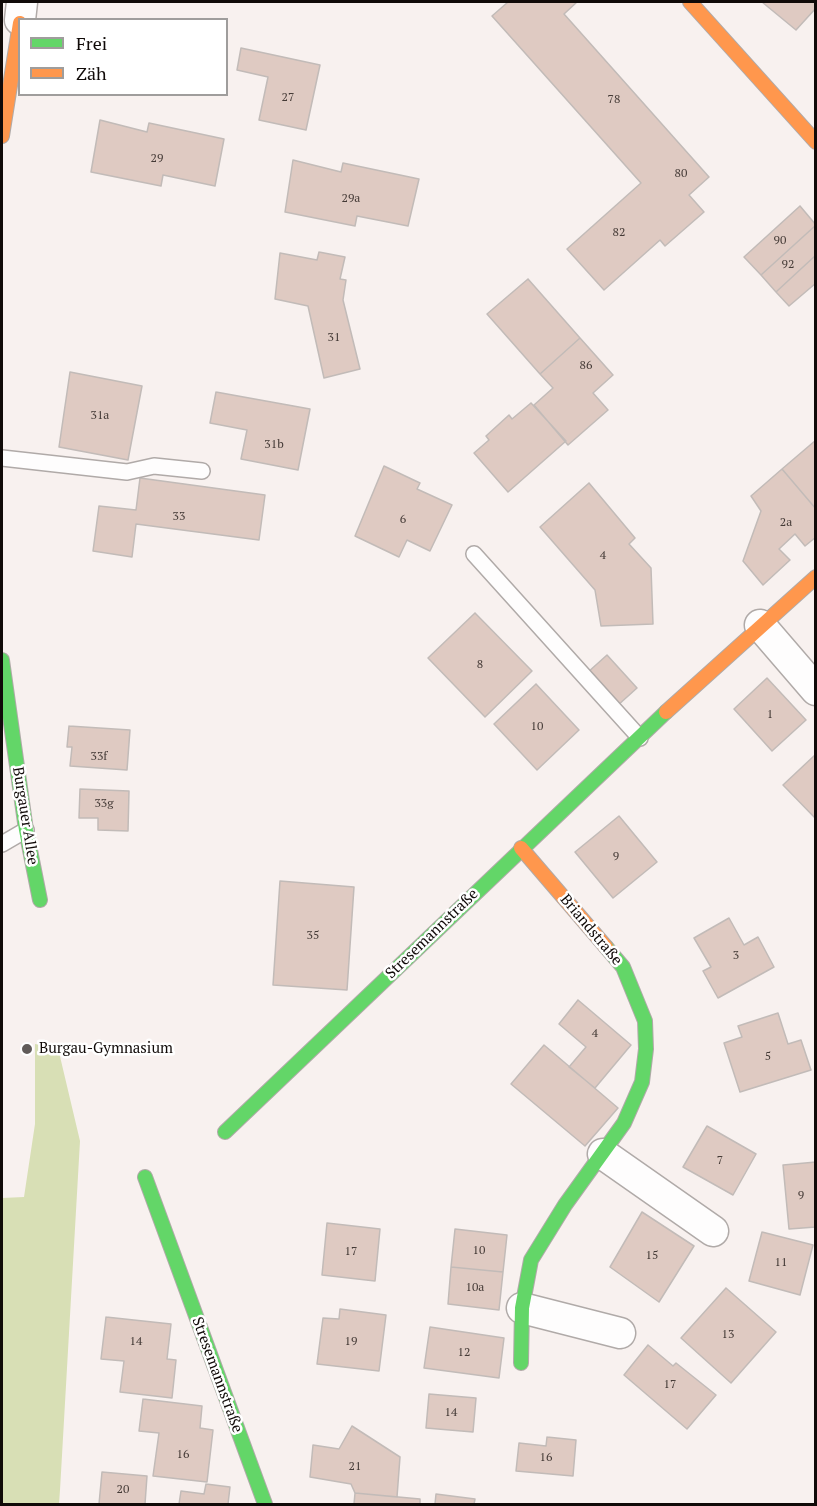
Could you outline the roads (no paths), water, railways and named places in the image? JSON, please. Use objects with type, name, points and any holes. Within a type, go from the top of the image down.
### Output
[{"type":"street","points":[[20,18],[22,2]]},
{"type":"street","points":[[690,2],[816,142]]},
{"type":"street","points":[[2,136],[18,34]]},
{"type":"street","name":"Stresemannstraße","points":[[225,1132],[521,848],[816,577]]},
{"type":"street","points":[[760,626],[816,690]]},
{"type":"street","name":"Burgauer Allee","points":[[2,660],[26,830],[40,900]]},
{"type":"street","name":"Briandstraße","points":[[521,848],[623,967],[645,1021],[646,1048],[642,1082],[624,1123],[565,1205],[531,1260],[522,1308],[521,1363]]},
{"type":"street","points":[[603,1154],[713,1231]]},
{"type":"street","name":"Stresemannstraße","points":[[145,1177],[265,1504]]},
{"type":"street","points":[[522,1308],[620,1333]]},
{"type":"lane","points":[[2,458],[127,472],[154,466],[202,471]]},
{"type":"lane","points":[[474,554],[640,738]]},
{"type":"lane","points":[[2,844],[26,830]]},
{"type":"place","name":"Burgau-Gymnasium","points":[[27,1049]]}]
